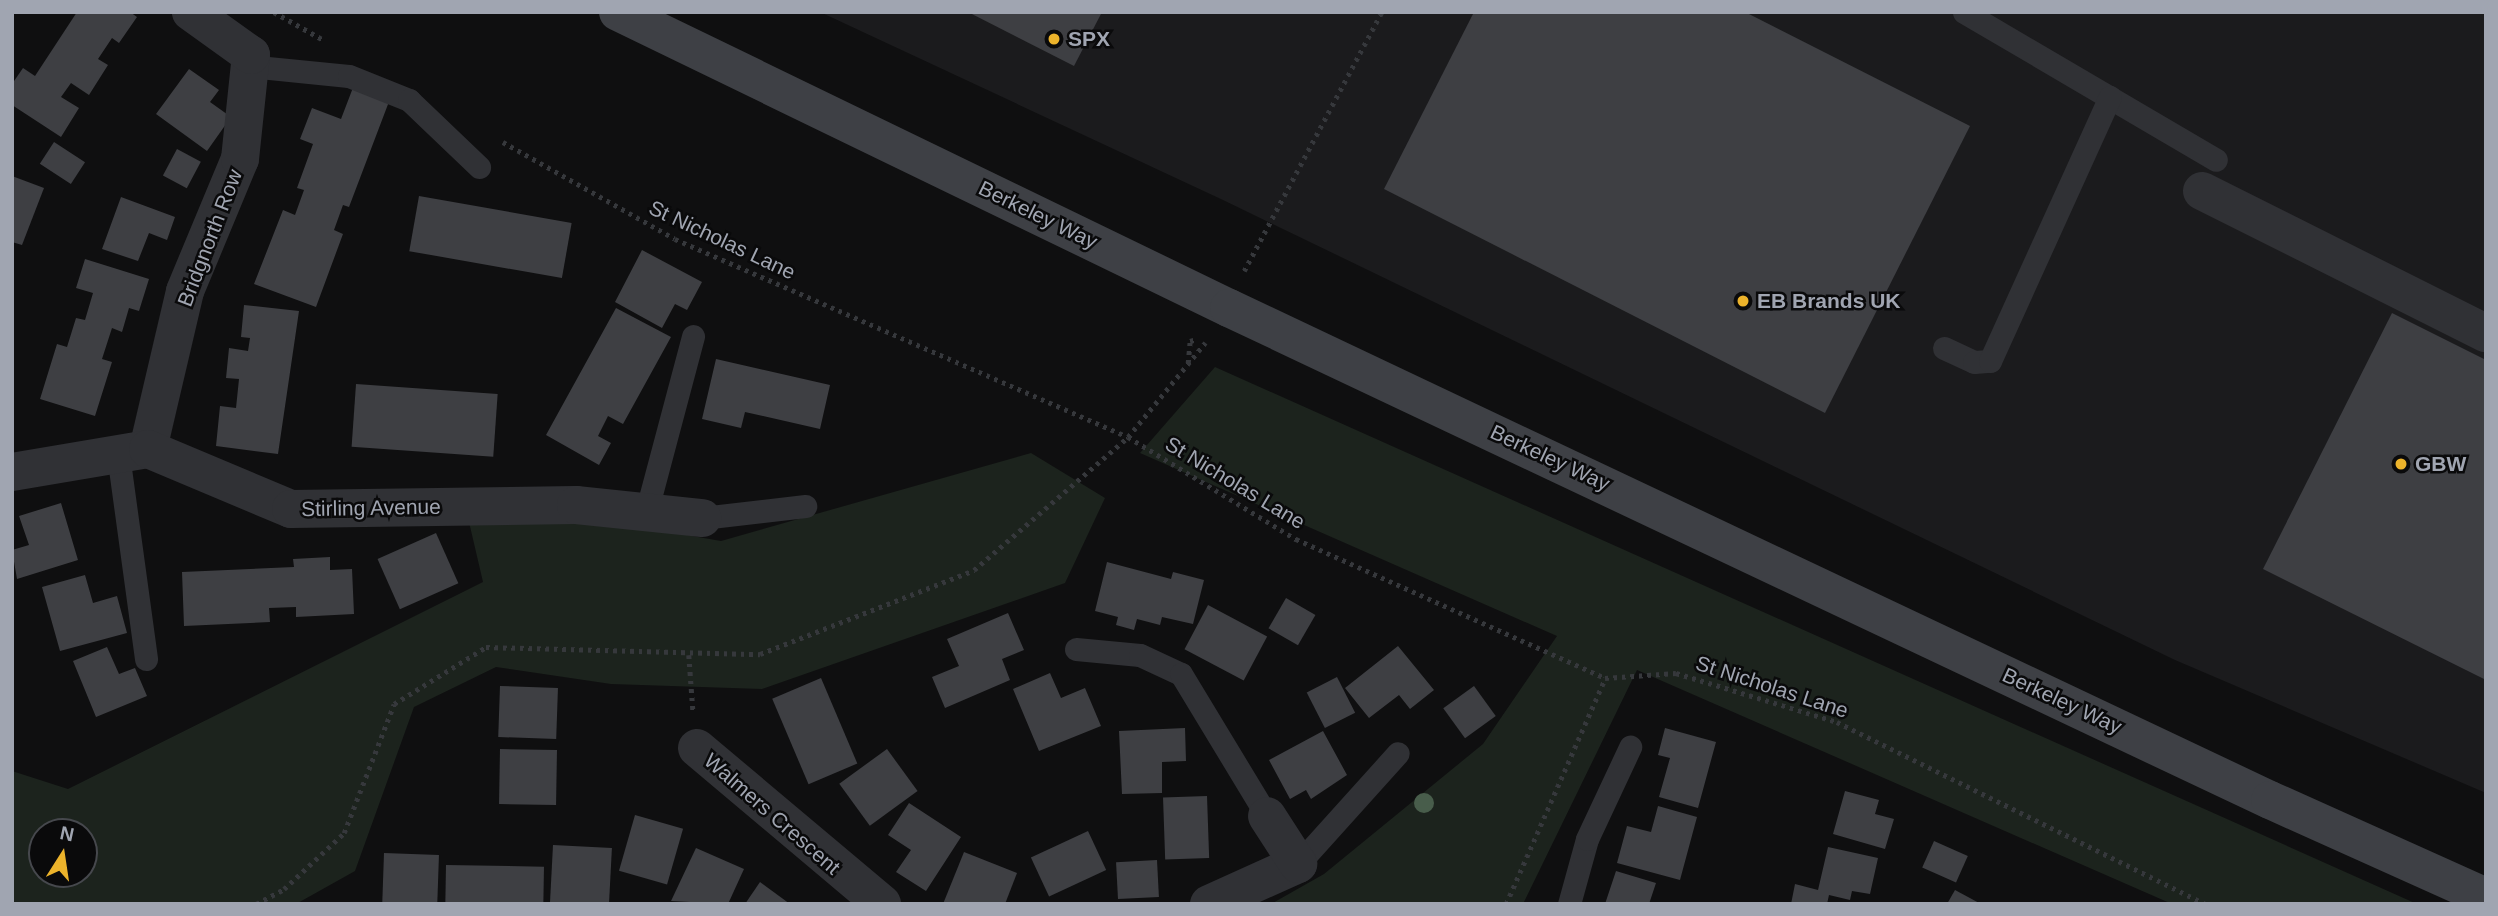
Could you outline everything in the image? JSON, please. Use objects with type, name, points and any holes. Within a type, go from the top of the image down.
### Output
[{"type":"main road","name":"Berkeley Way","points":[[618,12],[1242,314],[2270,800],[2486,897]]},
{"type":"street","points":[[191,12],[251,55],[249,66]]},
{"type":"street","name":"Bridgnorth Row","points":[[133,452],[185,291],[240,159],[249,66]]},
{"type":"street","points":[[2209,175],[2486,333]]},
{"type":"street","points":[[12,471],[133,452]]},
{"type":"street","name":"Stirling Avenue","points":[[133,452],[291,509],[576,505],[702,518]]},
{"type":"street","name":"Walmers Crescent","points":[[697,748],[882,904]]},
{"type":"street","points":[[1209,904],[1298,864],[1267,816]]},
{"type":"lane","points":[[1964,12],[2110,97],[2209,175]]},
{"type":"lane","points":[[249,66],[349,76],[409,100],[479,167]]},
{"type":"lane","points":[[1944,348],[1975,362],[1990,361],[2110,97]]},
{"type":"lane","points":[[646,513],[693,335]]},
{"type":"lane","points":[[133,452],[146,659]]},
{"type":"lane","points":[[702,518],[805,506]]},
{"type":"lane","points":[[1076,649],[1140,655],[1181,674],[1267,816]]},
{"type":"lane","points":[[1569,904],[1587,839],[1630,747]]},
{"type":"lane","points":[[1298,864],[1398,753]]},
{"type":"path","points":[[274,12],[327,41]]},
{"type":"path","points":[[1242,275],[1382,12]]},
{"type":"path","name":"St Nicholas Lane","points":[[495,137],[675,239],[1128,437],[1296,539],[1605,678],[1676,673],[1837,722],[2205,904]]},
{"type":"path","points":[[1188,364],[1190,341],[1209,337]]},
{"type":"path","points":[[256,904],[284,889],[344,833],[394,704],[486,647],[689,655],[760,654],[974,570],[1128,437],[1202,348]]},
{"type":"path","points":[[689,655],[697,748]]},
{"type":"path","points":[[1506,904],[1605,678]]},
{"type":"shaded area","points":[[820,12],[2486,12],[2486,793],[2175,660],[1223,200]]},
{"type":"shaded area","points":[[1215,367],[2417,904],[2172,904],[1637,670],[1523,904],[1271,904],[1324,874],[1483,744],[1557,636],[1140,453]]},
{"type":"shaded area","points":[[1031,453],[1105,498],[1065,583],[762,689],[611,684],[496,667],[414,707],[355,871],[296,904],[12,904],[12,771],[68,789],[483,582],[469,522],[589,518],[721,541]]},
{"type":"building","points":[[77,12],[130,12],[137,17],[119,43],[112,38],[98,59],[108,65],[89,95],[71,83],[61,97],[79,108],[61,137],[12,105],[12,84],[23,68],[35,76]]},
{"type":"building","name":"SPX","points":[[968,12],[1102,12],[1074,66]]},
{"type":"building","name":"EB Brands UK","points":[[1474,12],[1745,12],[1970,126],[1825,413],[1384,189]]},
{"type":"building","points":[[189,69],[219,90],[210,102],[231,117],[207,151],[156,114]]},
{"type":"building","points":[[354,85],[390,99],[349,207],[343,205],[334,230],[343,234],[316,307],[254,284],[283,210],[295,215],[304,190],[297,188],[313,144],[300,139],[312,108],[341,119]]},
{"type":"building","points":[[54,142],[85,162],[71,184],[40,164]]},
{"type":"building","points":[[177,149],[201,162],[187,188],[163,175]]},
{"type":"building","points":[[12,176],[44,188],[22,245],[12,242]]},
{"type":"building","points":[[419,196],[572,223],[562,278],[409,251]]},
{"type":"building","points":[[121,197],[175,217],[167,240],[149,233],[138,261],[102,249]]},
{"type":"building","points":[[642,250],[702,282],[687,310],[675,304],[662,328],[615,302]]},
{"type":"building","points":[[85,259],[149,279],[139,311],[129,308],[122,332],[112,328],[102,359],[112,362],[95,416],[40,399],[57,344],[67,347],[76,318],[85,320],[93,293],[76,288]]},
{"type":"building","points":[[244,305],[299,311],[278,454],[216,446],[220,406],[236,408],[239,379],[226,378],[229,348],[248,351],[250,338],[241,337]]},
{"type":"building","points":[[616,308],[671,337],[623,424],[608,416],[598,436],[611,443],[599,465],[546,435]]},
{"type":"building","name":"GBW","points":[[2392,313],[2486,360],[2486,680],[2263,569]]},
{"type":"building","points":[[716,359],[830,385],[820,429],[745,412],[741,428],[702,419]]},
{"type":"building","points":[[356,384],[498,394],[493,457],[352,447]]},
{"type":"building","points":[[61,503],[78,560],[17,579],[12,550],[29,545],[19,516]]},
{"type":"building","points":[[436,533],[458,583],[400,609],[378,559]]},
{"type":"building","points":[[330,557],[330,570],[352,569],[354,614],[296,617],[296,607],[269,608],[270,622],[184,626],[182,572],[294,567],[293,559]]},
{"type":"building","points":[[1107,562],[1171,579],[1173,572],[1204,580],[1193,624],[1162,617],[1160,625],[1137,619],[1134,630],[1116,625],[1118,617],[1095,611]]},
{"type":"building","points":[[85,575],[93,603],[117,596],[127,633],[60,651],[42,587]]},
{"type":"building","points":[[1286,598],[1315,615],[1298,645],[1268,628]]},
{"type":"building","points":[[1208,605],[1267,636],[1244,681],[1185,649]]},
{"type":"building","points":[[1008,613],[1024,650],[1002,659],[1010,680],[945,708],[932,677],[959,666],[947,639]]},
{"type":"building","points":[[1398,646],[1434,690],[1410,709],[1399,695],[1369,718],[1345,688]]},
{"type":"building","points":[[107,647],[119,674],[135,668],[147,696],[96,717],[73,661]]},
{"type":"building","points":[[1050,673],[1061,698],[1085,688],[1101,726],[1039,751],[1013,689]]},
{"type":"building","points":[[1337,677],[1355,713],[1325,728],[1307,692]]},
{"type":"building","points":[[821,678],[857,764],[809,784],[772,699]]},
{"type":"building","points":[[500,686],[558,688],[556,739],[498,737]]},
{"type":"building","points":[[1474,686],[1496,716],[1465,738],[1443,708]]},
{"type":"building","points":[[1185,728],[1186,761],[1162,762],[1162,793],[1122,794],[1119,731]]},
{"type":"building","points":[[1665,728],[1716,742],[1698,808],[1659,797],[1670,758],[1658,755]]},
{"type":"building","points":[[1323,731],[1347,775],[1311,799],[1306,790],[1290,799],[1269,760]]},
{"type":"building","points":[[500,749],[557,750],[556,805],[499,804]]},
{"type":"building","points":[[887,749],[918,791],[870,826],[839,784]]},
{"type":"building","points":[[1845,791],[1879,800],[1875,814],[1894,819],[1885,849],[1833,834]]},
{"type":"building","points":[[1207,796],[1209,858],[1165,859],[1163,798]]},
{"type":"building","points":[[909,803],[961,837],[926,891],[896,872],[911,850],[888,835]]},
{"type":"building","points":[[1658,806],[1697,817],[1680,880],[1617,863],[1627,826],[1651,832]]},
{"type":"building","points":[[635,815],[683,829],[667,885],[619,871]]},
{"type":"building","points":[[1088,831],[1106,870],[1049,897],[1031,858]]},
{"type":"building","points":[[1934,841],[1968,856],[1956,883],[1922,867]]},
{"type":"building","points":[[553,845],[612,848],[609,904],[550,904]]},
{"type":"building","points":[[1828,847],[1878,858],[1870,894],[1852,891],[1850,900],[1829,895],[1827,904],[1791,904],[1795,884],[1818,890]]},
{"type":"building","points":[[696,848],[744,869],[728,904],[671,901]]},
{"type":"building","points":[[964,852],[1017,873],[1005,904],[943,904]]},
{"type":"building","points":[[384,853],[439,855],[437,904],[382,904]]},
{"type":"building","points":[[1157,860],[1159,897],[1118,899],[1116,862]]},
{"type":"building","points":[[446,865],[544,867],[543,904],[445,904]]},
{"type":"building","points":[[1616,871],[1656,883],[1649,904],[1605,904]]},
{"type":"building","points":[[760,882],[790,904],[745,904]]},
{"type":"building","points":[[1955,890],[1981,904],[1947,904]]},
{"type":"place","name":"SPX","points":[[1054,39]]},
{"type":"place","name":"EB Brands UK","points":[[1743,301]]},
{"type":"place","name":"GBW","points":[[2401,464]]}]
